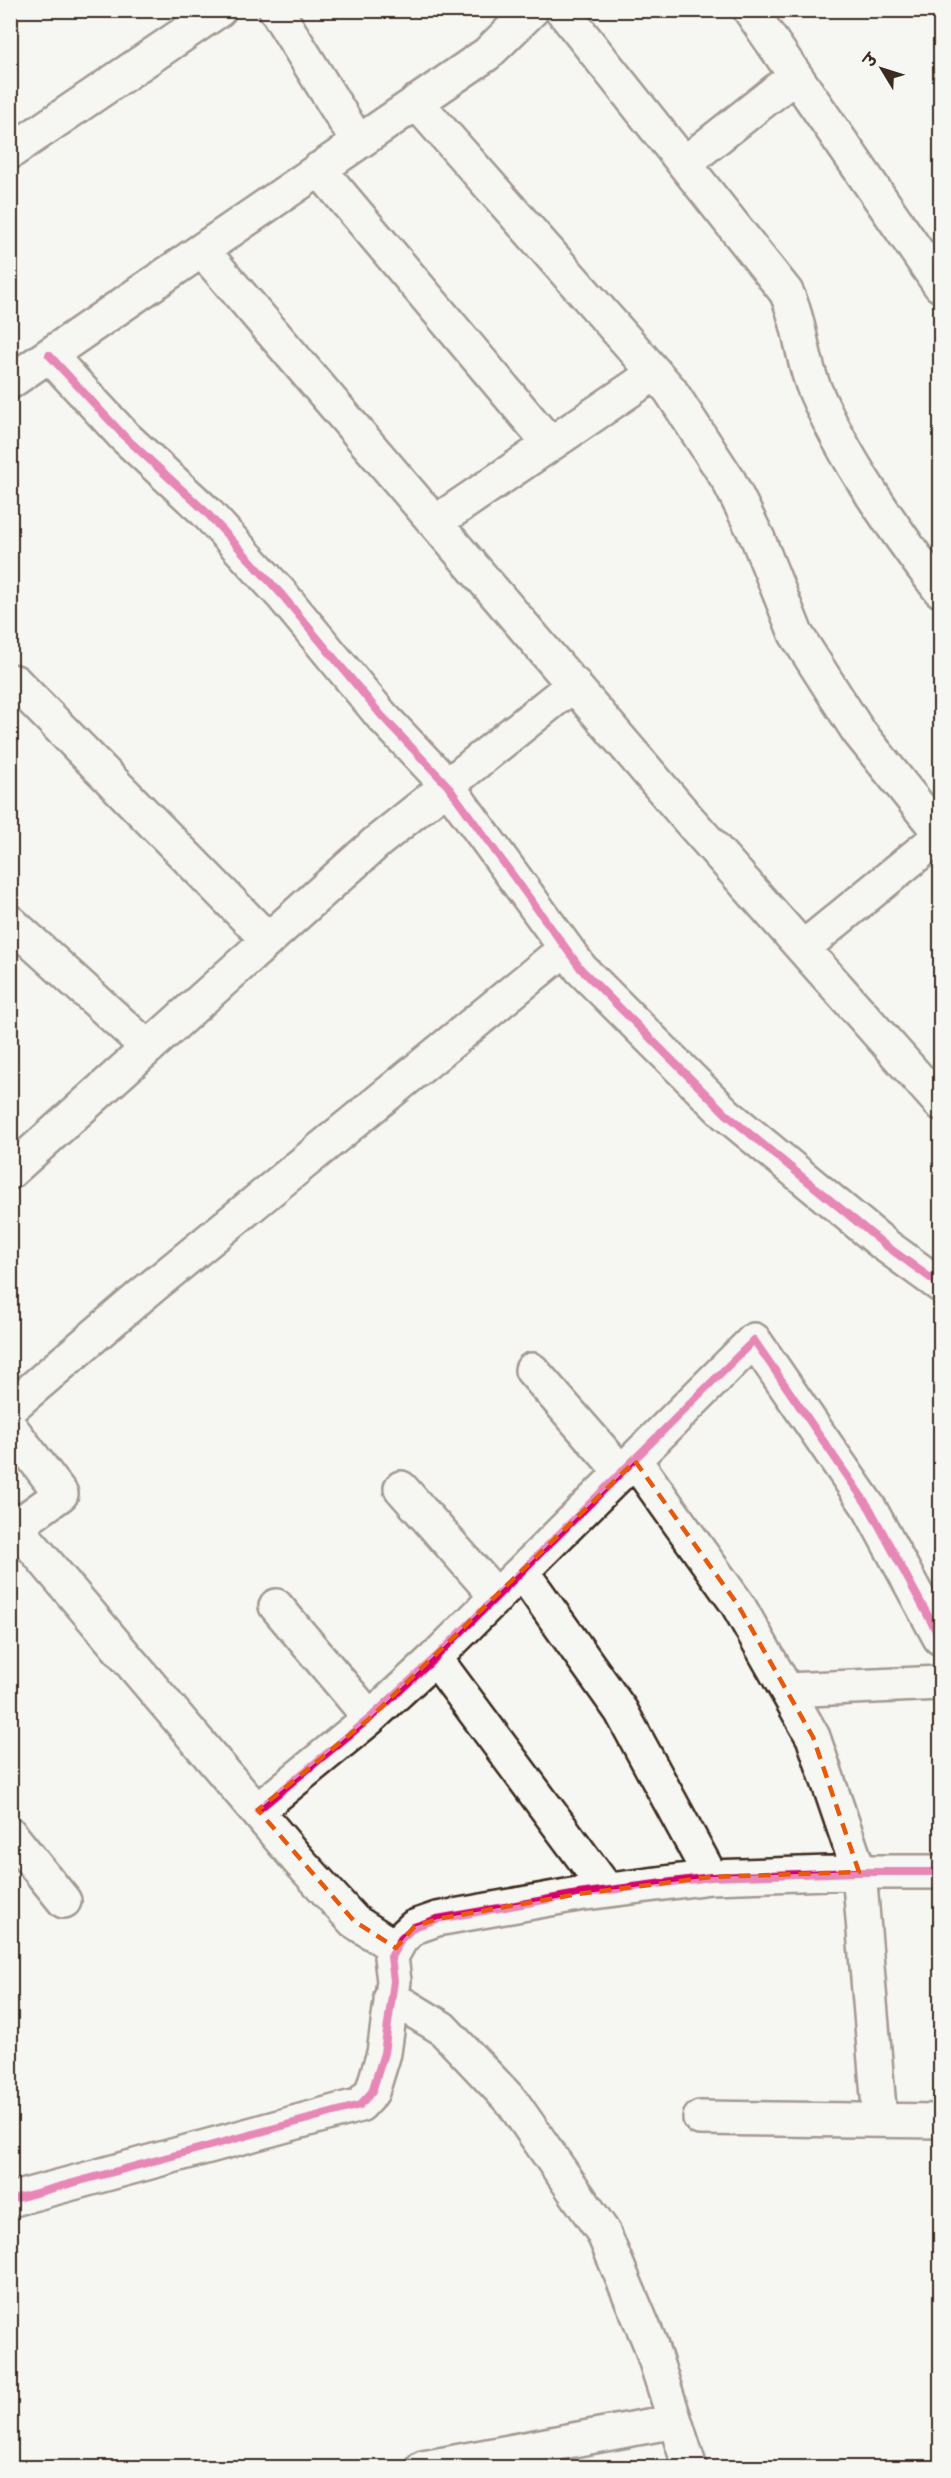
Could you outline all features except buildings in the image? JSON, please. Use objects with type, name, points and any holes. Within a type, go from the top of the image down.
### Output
[{"type":"street","points":[[10,152],[219,10]]},
{"type":"street","points":[[276,10],[358,142]]},
{"type":"street","points":[[10,382],[487,54],[532,10]]},
{"type":"street","points":[[562,10],[786,292],[795,310],[808,370],[831,423],[879,505],[940,590]]},
{"type":"street","points":[[750,10],[940,285]]},
{"type":"street","points":[[685,163],[795,76]]},
{"type":"street","points":[[416,102],[670,390],[729,480],[758,539],[796,634],[858,731],[940,834],[803,948]]},
{"type":"street","points":[[319,169],[550,444]]},
{"type":"street","points":[[202,250],[574,684],[940,1103]]},
{"type":"street","points":[[49,355],[125,437],[206,512],[282,595],[381,716],[447,785],[581,969],[726,1114],[885,1245],[940,1285]]},
{"type":"street","points":[[436,522],[655,373]]},
{"type":"street","points":[[10,681],[15,682],[268,940]]},
{"type":"street","points":[[10,1172],[376,842],[574,684]]},
{"type":"street","points":[[10,922],[148,1048]]},
{"type":"street","points":[[10,1408],[152,1287],[566,948]]},
{"type":"street","points":[[258,1810],[370,1718],[435,1658],[523,1573],[754,1340],[870,1509],[940,1638]]},
{"type":"street","points":[[532,1370],[629,1467],[738,1605],[813,1737],[859,1872],[880,2120]]},
{"type":"street","points":[[10,1427],[62,1494],[13,1529],[354,1921],[396,1948]]},
{"type":"street","points":[[400,1488],[497,1597]]},
{"type":"street","points":[[523,1573],[621,1711],[711,1877]]},
{"type":"street","points":[[276,1605],[370,1718]]},
{"type":"street","points":[[435,1658],[607,1890]]},
{"type":"street","points":[[787,1690],[940,1683]]},
{"type":"street","points":[[10,1834],[64,1901]]},
{"type":"street","points":[[10,2200],[360,2105],[372,2092],[384,2053],[394,1981],[391,1956],[401,1939],[414,1927],[437,1919],[607,1890],[711,1877],[940,1872]]},
{"type":"street","points":[[391,1997],[442,2028],[513,2103],[603,2232],[650,2343],[690,2468]]},
{"type":"street","points":[[700,2118],[940,2121]]},
{"type":"street","points":[[423,2468],[675,2421]]},
{"type":"highlighted area","points":[[635,1461],[738,1605],[813,1737],[859,1872],[711,1877],[578,1894],[437,1919],[414,1927],[396,1948],[354,1921],[258,1810],[370,1718]]},
{"type":"cycle path","points":[[49,355],[125,437],[206,512],[282,595],[381,715],[447,785],[581,969],[726,1114],[885,1245],[940,1285]]},
{"type":"cycle path","points":[[258,1810],[370,1718],[435,1658],[754,1340],[870,1509],[940,1638]]},
{"type":"cycle path","points":[[10,2200],[360,2105],[372,2092],[384,2053],[394,1981],[391,1957],[401,1939],[414,1927],[437,1919],[578,1894],[711,1877],[940,1872]]}]
